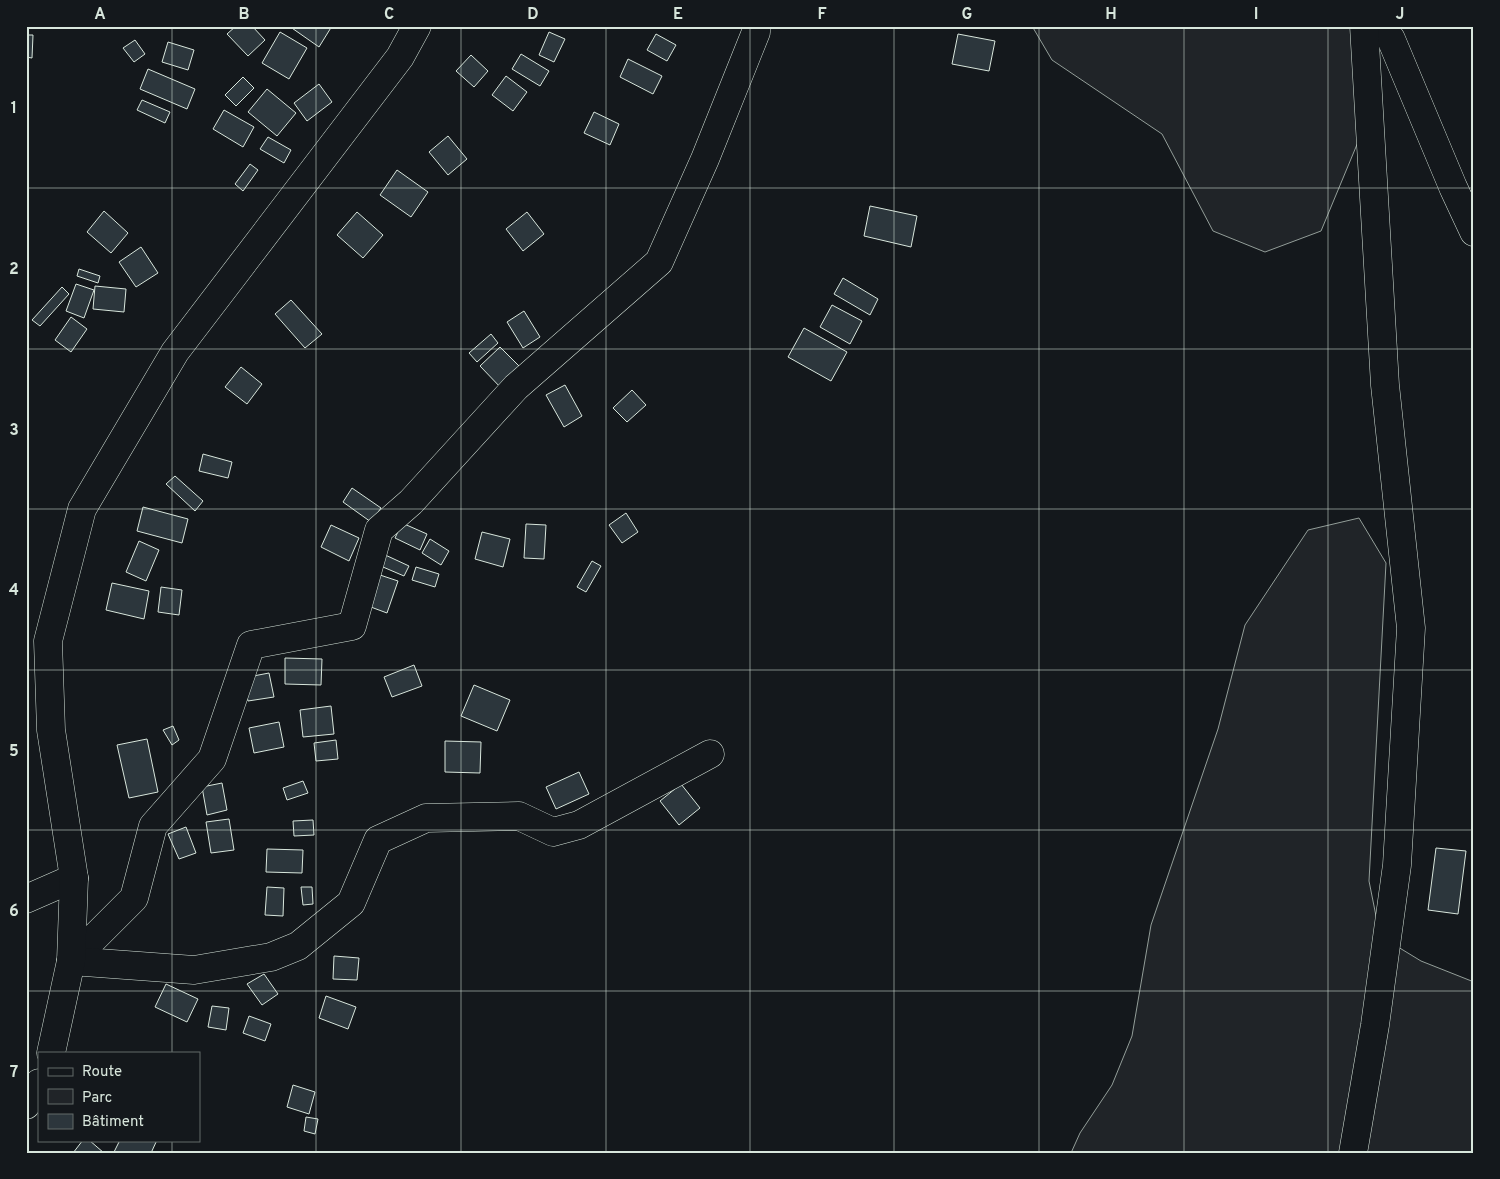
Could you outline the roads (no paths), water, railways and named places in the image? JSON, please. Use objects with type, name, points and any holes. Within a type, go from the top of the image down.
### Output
[{"type":"main road","points":[[51,1052],[70,962],[74,878],[51,730],[48,641],[82,509],[175,352],[400,57],[417,26]]},
{"type":"main road","points":[[70,962],[134,898],[153,826],[212,759],[251,645],[352,626],[379,530],[411,502],[516,386],[659,262],[705,159],[756,32],[756,26]]},
{"type":"main road","points":[[1353,1153],[1375,1025],[1396,865],[1411,628],[1385,385],[1364,26]]},
{"type":"main road","points":[[1382,26],[1391,39],[1449,178],[1474,232]]},
{"type":"main road","points":[[70,962],[194,970],[271,957],[298,946],[351,904],[378,840],[426,818],[519,816],[553,832],[579,825],[710,754]]},
{"type":"main road","points":[[26,899],[74,878]]},
{"type":"main road","points":[[26,1105],[38,1085]]}]
